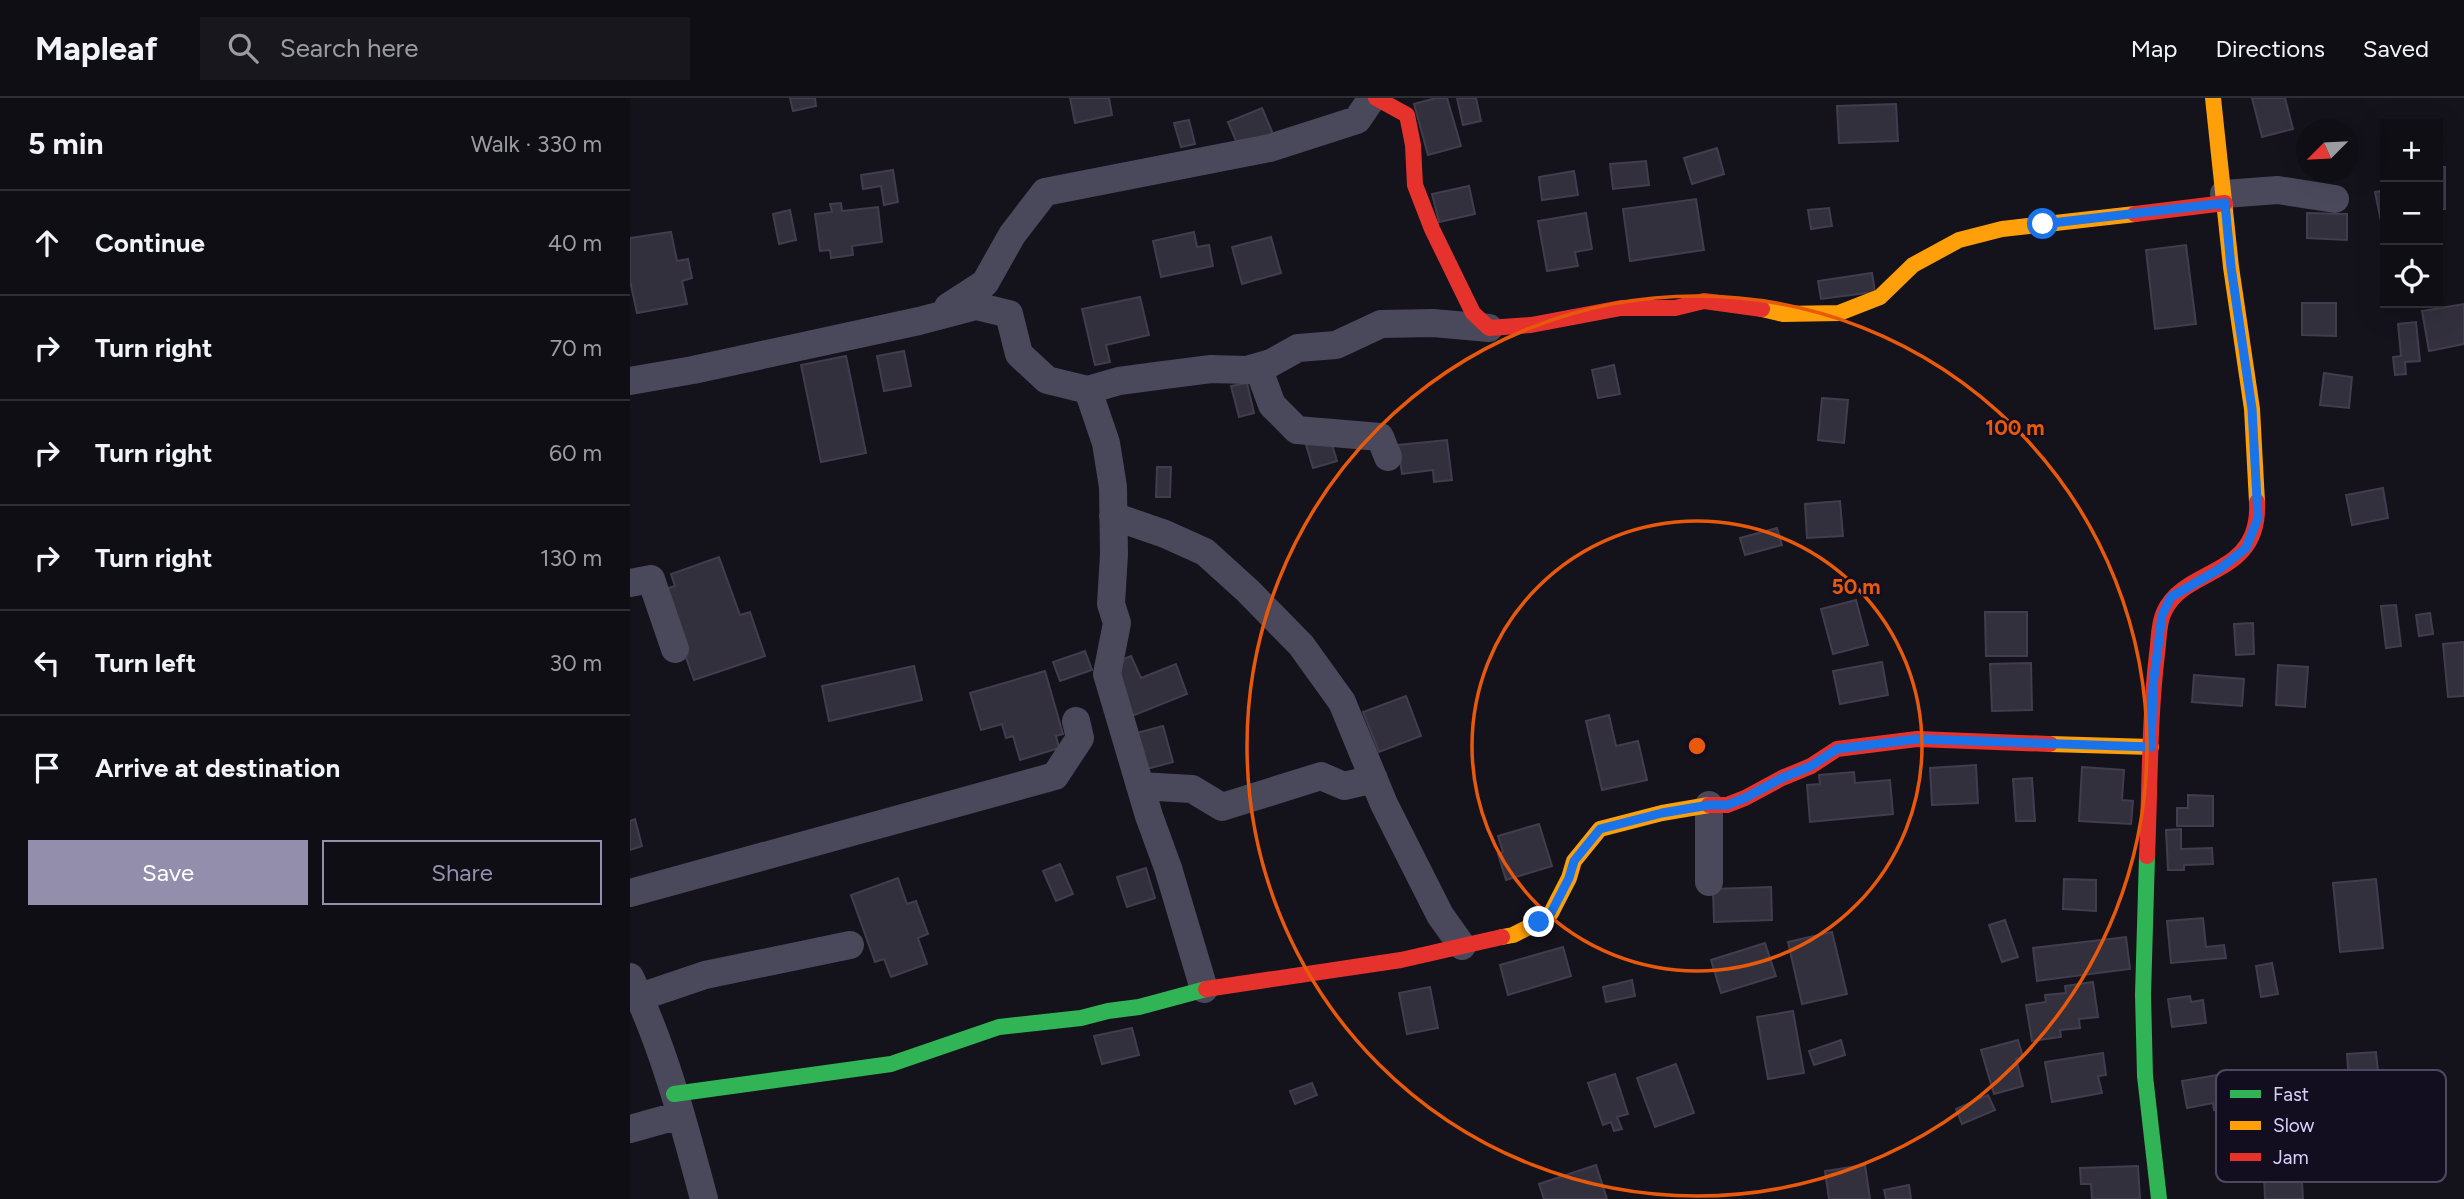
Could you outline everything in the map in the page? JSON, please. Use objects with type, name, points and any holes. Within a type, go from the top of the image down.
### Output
[{"type":"street","points":[[934,317],[985,284],[1012,235],[1045,192],[1270,148],[1357,120],[1374,98],[1407,115],[1413,145],[1415,185],[1432,229],[1473,313],[1489,328]]},
{"type":"street","points":[[2159,1199],[2145,1076],[2143,995],[2153,686],[2162,615],[2171,597],[2221,568],[2246,548],[2258,518],[2252,409],[2231,267],[2213,98]]},
{"type":"street","points":[[630,381],[693,370],[976,306],[1009,314],[1019,354],[1047,380],[1088,390],[1164,375],[1258,367],[1298,348],[1336,345],[1381,324],[1433,323],[1489,328],[1531,325],[1621,308],[1675,308],[1704,301],[1746,304],[1783,314],[1839,313],[1880,297],[1913,265],[1959,240],[2002,229],[2278,190],[2335,199]]},
{"type":"street","points":[[1258,367],[1272,405],[1297,430],[1380,437],[1388,457]]},
{"type":"street","points":[[1088,390],[1106,443],[1112,487],[1111,604],[1117,623],[1107,674],[1204,989]]},
{"type":"street","points":[[1113,516],[1165,534],[1205,552],[1301,645],[1342,702],[1374,779],[1440,915],[1462,946]]},
{"type":"street","points":[[630,583],[651,579],[676,649]]},
{"type":"street","points":[[630,893],[1055,776],[1080,738],[1076,721]]},
{"type":"street","points":[[630,1129],[677,1105],[891,1064],[999,1027],[1081,1018],[1139,1007],[1204,989],[1401,960],[1513,934],[1551,913],[1569,878],[1574,861],[1600,829],[1662,813],[1709,805],[1727,805],[1811,766],[1837,749],[1917,739],[2151,747]]},
{"type":"street","points":[[1140,786],[1192,789],[1222,807],[1321,776],[1344,786],[1374,779]]},
{"type":"street","points":[[1709,805],[1709,881]]},
{"type":"street","points":[[704,1199],[647,1012],[634,987],[850,945]]},
{"type":"building","points":[[790,98],[815,98],[816,106],[793,111]]},
{"type":"building","points":[[1070,98],[1109,98],[1112,115],[1075,123]]},
{"type":"building","points":[[1447,98],[1461,146],[1428,155],[1414,104]]},
{"type":"building","points":[[1457,98],[1476,98],[1481,121],[1463,125]]},
{"type":"building","points":[[2252,98],[2285,98],[2293,129],[2262,137]]},
{"type":"building","points":[[1896,104],[1898,141],[1839,143],[1837,106]]},
{"type":"building","points":[[1262,108],[1273,134],[1239,148],[1228,122]]},
{"type":"building","points":[[1189,120],[1195,144],[1181,147],[1174,123]]},
{"type":"building","points":[[1717,148],[1724,174],[1692,184],[1684,158]]},
{"type":"building","points":[[1646,161],[1649,185],[1613,189],[1610,164]]},
{"type":"building","points":[[2443,167],[2445,167],[2443,209]]},
{"type":"building","points":[[893,170],[898,202],[884,205],[881,186],[863,189],[861,175]]},
{"type":"building","points":[[1574,171],[1578,195],[1542,200],[1539,177]]},
{"type":"building","points":[[1469,186],[1475,214],[1439,222],[1432,194]]},
{"type":"building","points":[[2380,191],[2380,216],[2375,192]]},
{"type":"building","points":[[1696,199],[1704,250],[1630,261],[1623,209]]},
{"type":"building","points":[[841,203],[842,211],[878,207],[882,242],[852,246],[853,255],[831,258],[830,250],[820,251],[815,214],[832,212],[830,204]]},
{"type":"building","points":[[1829,208],[1832,226],[1811,229],[1808,210]]},
{"type":"building","points":[[790,210],[796,240],[779,244],[773,214]]},
{"type":"building","points":[[1586,213],[1592,249],[1575,252],[1578,266],[1547,271],[1538,221]]},
{"type":"building","points":[[2307,213],[2347,214],[2347,240],[2307,238]]},
{"type":"building","points":[[671,232],[677,261],[688,259],[692,278],[682,281],[687,304],[637,313],[630,281],[630,238]]},
{"type":"building","points":[[1194,232],[1197,247],[1209,245],[1213,266],[1161,277],[1153,241]]},
{"type":"building","points":[[1271,237],[1281,273],[1242,284],[1232,247]]},
{"type":"building","points":[[2186,245],[2196,324],[2155,329],[2146,250]]},
{"type":"building","points":[[1872,273],[1875,292],[1821,299],[1818,281]]},
{"type":"building","points":[[1140,297],[1149,335],[1106,345],[1110,362],[1095,365],[1082,309]]},
{"type":"building","points":[[2302,303],[2336,303],[2336,336],[2302,335]]},
{"type":"building","points":[[2464,304],[2464,344],[2429,351],[2422,311]]},
{"type":"building","points":[[2416,322],[2420,361],[2405,362],[2406,374],[2395,375],[2393,357],[2401,356],[2398,324]]},
{"type":"building","points":[[904,351],[911,386],[884,391],[877,356]]},
{"type":"building","points":[[846,356],[866,453],[821,462],[801,365]]},
{"type":"building","points":[[1614,365],[1620,394],[1598,398],[1592,370]]},
{"type":"building","points":[[2324,373],[2352,377],[2349,408],[2320,405]]},
{"type":"building","points":[[1247,383],[1254,413],[1239,417],[1231,386]]},
{"type":"building","points":[[1822,398],[1848,400],[1844,443],[1818,440]]},
{"type":"building","points":[[1330,438],[1337,461],[1313,468],[1306,445]]},
{"type":"building","points":[[1447,440],[1452,480],[1434,482],[1433,470],[1402,474],[1398,445]]},
{"type":"building","points":[[1157,467],[1171,467],[1170,497],[1156,497]]},
{"type":"building","points":[[2383,488],[2388,518],[2352,525],[2346,495]]},
{"type":"building","points":[[1840,501],[1843,536],[1807,538],[1805,504]]},
{"type":"building","points":[[1777,528],[1782,545],[1745,555],[1740,538]]},
{"type":"building","points":[[719,557],[740,615],[750,612],[765,656],[694,680],[662,590],[675,586],[671,574]]},
{"type":"building","points":[[1856,600],[1868,645],[1833,654],[1821,609]]},
{"type":"building","points":[[2396,605],[2401,646],[2386,648],[2381,606]]},
{"type":"building","points":[[1985,612],[2027,612],[2027,656],[1986,656]]},
{"type":"building","points":[[2430,613],[2433,634],[2419,636],[2416,615]]},
{"type":"building","points":[[2253,623],[2254,654],[2236,655],[2234,624]]},
{"type":"building","points":[[2464,642],[2464,696],[2448,697],[2443,644]]},
{"type":"building","points":[[1085,651],[1092,670],[1060,681],[1053,662]]},
{"type":"building","points":[[1131,656],[1141,678],[1176,664],[1187,694],[1132,716],[1111,664]]},
{"type":"building","points":[[1882,662],[1888,695],[1840,704],[1833,671]]},
{"type":"building","points":[[2031,663],[2032,710],[1992,711],[1990,664]]},
{"type":"building","points":[[2278,665],[2308,667],[2305,707],[2276,705]]},
{"type":"building","points":[[914,666],[922,700],[829,721],[822,686]]},
{"type":"building","points":[[1045,671],[1063,734],[1056,736],[1059,748],[1020,760],[1013,736],[1006,738],[1002,724],[981,730],[970,693]]},
{"type":"building","points":[[2194,675],[2244,679],[2242,706],[2192,702]]},
{"type":"building","points":[[1406,696],[1421,736],[1379,752],[1363,712]]},
{"type":"building","points":[[1609,715],[1616,746],[1638,741],[1647,780],[1602,790],[1586,721]]},
{"type":"building","points":[[1163,726],[1173,762],[1139,771],[1129,735]]},
{"type":"building","points":[[1976,765],[1978,803],[1932,805],[1930,768]]},
{"type":"building","points":[[2082,767],[2124,770],[2122,800],[2133,801],[2131,824],[2079,821]]},
{"type":"building","points":[[1854,772],[1855,783],[1890,780],[1893,814],[1810,822],[1807,785],[1820,784],[1819,775]]},
{"type":"building","points":[[2032,778],[2035,821],[2016,821],[2013,779]]},
{"type":"building","points":[[2188,795],[2213,796],[2213,826],[2177,826],[2177,808],[2188,808]]},
{"type":"building","points":[[635,819],[642,846],[630,850],[630,821]]},
{"type":"building","points":[[1539,824],[1552,866],[1506,880],[1498,854],[1503,852],[1498,836]]},
{"type":"building","points":[[2181,829],[2181,849],[2212,848],[2213,864],[2184,865],[2184,870],[2168,870],[2166,830]]},
{"type":"building","points":[[1060,864],[1073,894],[1056,901],[1043,871]]},
{"type":"building","points":[[1146,868],[1155,898],[1127,907],[1117,877]]},
{"type":"building","points":[[898,878],[907,904],[916,901],[928,934],[918,938],[927,964],[891,977],[884,959],[875,962],[851,895]]},
{"type":"building","points":[[2064,879],[2096,880],[2096,911],[2063,909]]},
{"type":"building","points":[[2376,879],[2383,948],[2340,952],[2333,883]]},
{"type":"building","points":[[1771,887],[1772,920],[1714,922],[1713,889]]},
{"type":"building","points":[[2203,918],[2206,947],[2224,945],[2226,958],[2171,963],[2167,921]]},
{"type":"building","points":[[2005,920],[2018,957],[2002,962],[1989,925]]},
{"type":"building","points":[[1832,932],[1847,994],[1802,1004],[1788,942]]},
{"type":"building","points":[[2126,937],[2130,969],[2037,981],[2033,948]]},
{"type":"building","points":[[1765,943],[1776,976],[1721,993],[1711,960]]},
{"type":"building","points":[[1563,947],[1571,976],[1508,995],[1500,965]]},
{"type":"building","points":[[2272,963],[2278,994],[2261,997],[2256,966]]},
{"type":"building","points":[[1632,980],[1635,996],[1606,1002],[1603,987]]},
{"type":"building","points":[[2093,982],[2098,1017],[2079,1019],[2080,1028],[2060,1030],[2061,1037],[2032,1041],[2026,1005],[2046,1002],[2045,995],[2066,993],[2065,986]]},
{"type":"building","points":[[1430,987],[1438,1028],[1407,1034],[1399,993]]},
{"type":"building","points":[[2190,996],[2191,1002],[2203,1000],[2206,1023],[2172,1027],[2168,999]]},
{"type":"building","points":[[1793,1011],[1804,1073],[1768,1079],[1757,1017]]},
{"type":"building","points":[[1132,1028],[1139,1055],[1102,1064],[1094,1036]]},
{"type":"building","points":[[1841,1040],[1845,1055],[1814,1065],[1809,1051]]},
{"type":"building","points":[[2018,1040],[2023,1057],[2016,1059],[2023,1086],[1994,1094],[1981,1050]]},
{"type":"building","points":[[2376,1052],[2378,1070],[2348,1070],[2347,1054]]},
{"type":"building","points":[[2103,1053],[2106,1075],[2098,1076],[2102,1093],[2052,1102],[2045,1062]]},
{"type":"building","points":[[1676,1064],[1694,1113],[1655,1127],[1637,1078]]},
{"type":"building","points":[[1615,1074],[1628,1114],[1617,1117],[1622,1129],[1614,1131],[1611,1122],[1603,1125],[1588,1083]]},
{"type":"building","points":[[2216,1075],[2216,1110],[2213,1103],[2187,1108],[2182,1081]]},
{"type":"building","points":[[1312,1083],[1317,1095],[1295,1104],[1290,1091]]},
{"type":"building","points":[[1988,1095],[1995,1110],[1962,1124],[1956,1109]]},
{"type":"building","points":[[1596,1165],[1607,1199],[1544,1199],[1539,1184]]},
{"type":"building","points":[[1865,1165],[1870,1199],[1829,1199],[1825,1171]]},
{"type":"building","points":[[2138,1166],[2140,1199],[2092,1199],[2091,1184],[2081,1184],[2080,1168]]},
{"type":"building","points":[[2264,1182],[2302,1182],[2303,1199],[2265,1199]]},
{"type":"building","points":[[1909,1185],[1911,1199],[1886,1199],[1884,1190]]},
{"type":"traffic: fast","points":[[2147,856],[2143,995],[2145,1076],[2159,1199]]},
{"type":"traffic: fast","points":[[674,1094],[891,1064],[999,1027],[1081,1018],[1139,1007],[1206,989]]},
{"type":"traffic: slow","points":[[2213,98],[2231,267],[2252,409],[2257,502]]},
{"type":"traffic: slow","points":[[1762,309],[1783,314],[1839,313],[1880,297],[1913,265],[1959,240],[2002,229],[2135,214]]},
{"type":"traffic: slow","points":[[2050,744],[2151,747]]},
{"type":"traffic: slow","points":[[1502,937],[1513,935],[1551,913],[1569,878],[1574,861],[1600,829],[1662,813],[1709,805]]},
{"type":"traffic: jam","points":[[1376,98],[1407,115],[1413,145],[1415,185],[1432,229],[1473,313],[1489,328],[1531,325],[1621,308],[1675,308],[1704,301],[1762,309]]},
{"type":"traffic: jam","points":[[2135,214],[2225,203]]},
{"type":"traffic: jam","points":[[2147,856],[2152,704],[2162,617],[2174,597],[2235,558],[2247,545],[2255,527],[2257,502]]},
{"type":"traffic: jam","points":[[1709,805],[1727,805],[1745,798],[1811,766],[1837,749],[1917,739],[2050,744]]},
{"type":"traffic: jam","points":[[1206,989],[1401,960],[1502,937]]},
{"type":"route","points":[[1539,922],[1551,913],[1569,878],[1574,861],[1600,829],[1662,813],[1709,805],[1727,805],[1811,766],[1837,749],[1917,739],[2151,747],[2153,686],[2162,615],[2171,597],[2221,568],[2246,548],[2258,518],[2252,409],[2231,267],[2225,203],[2043,224]]}]
